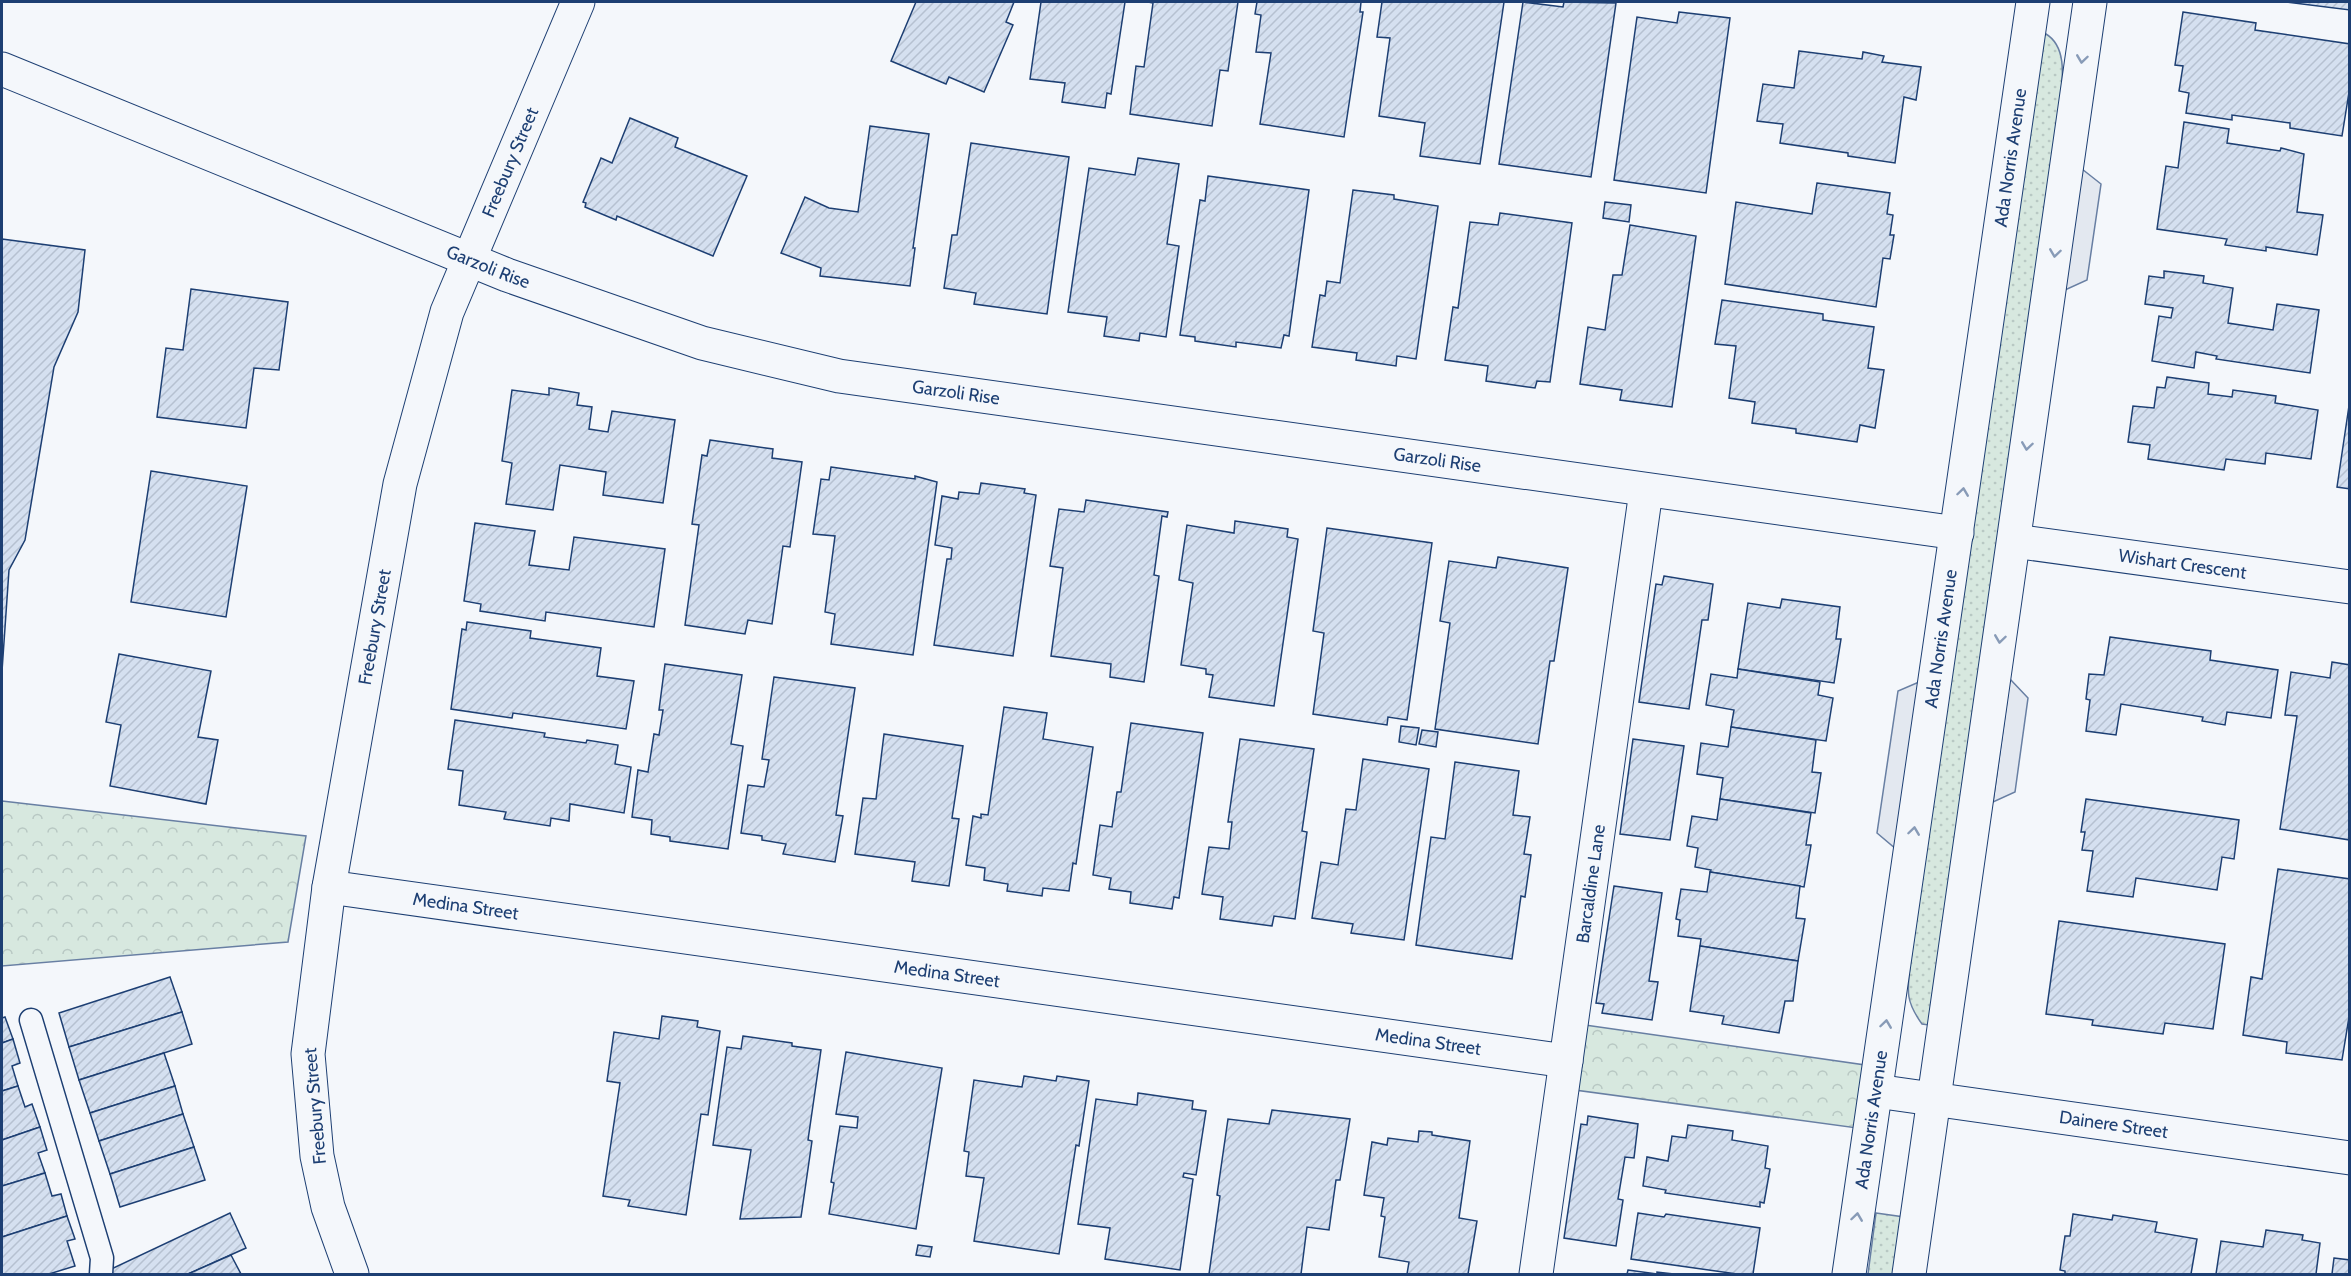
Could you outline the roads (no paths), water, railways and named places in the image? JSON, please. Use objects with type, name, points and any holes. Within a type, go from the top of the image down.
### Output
[{"type":"street","name":"Freebury Street","points":[[352,1275],[328,1207],[317,1156],[308,1054],[329,887],[400,484],[444,320],[578,2]]},
{"type":"street","name":"Ada Norris Avenue","points":[[1849,1275],[2033,2]]},
{"type":"street","points":[[1909,1275],[2090,2]]},
{"type":"street","name":"Garzoli Rise","points":[[2,69],[507,275],[702,343],[839,376],[1957,533]]},
{"type":"street","name":"Barcaldine Lane","points":[[1536,1275],[1646,491]]},
{"type":"street","name":"Wishart Crescent","points":[[2014,541],[2349,587]]},
{"type":"street","name":"Medina Street","points":[[329,887],[1566,1060]]},
{"type":"street","name":"Dainere Street","points":[[1876,1091],[2349,1158]]},
{"type":"lane","points":[[31,1020],[102,1258],[101,1275]]}]
